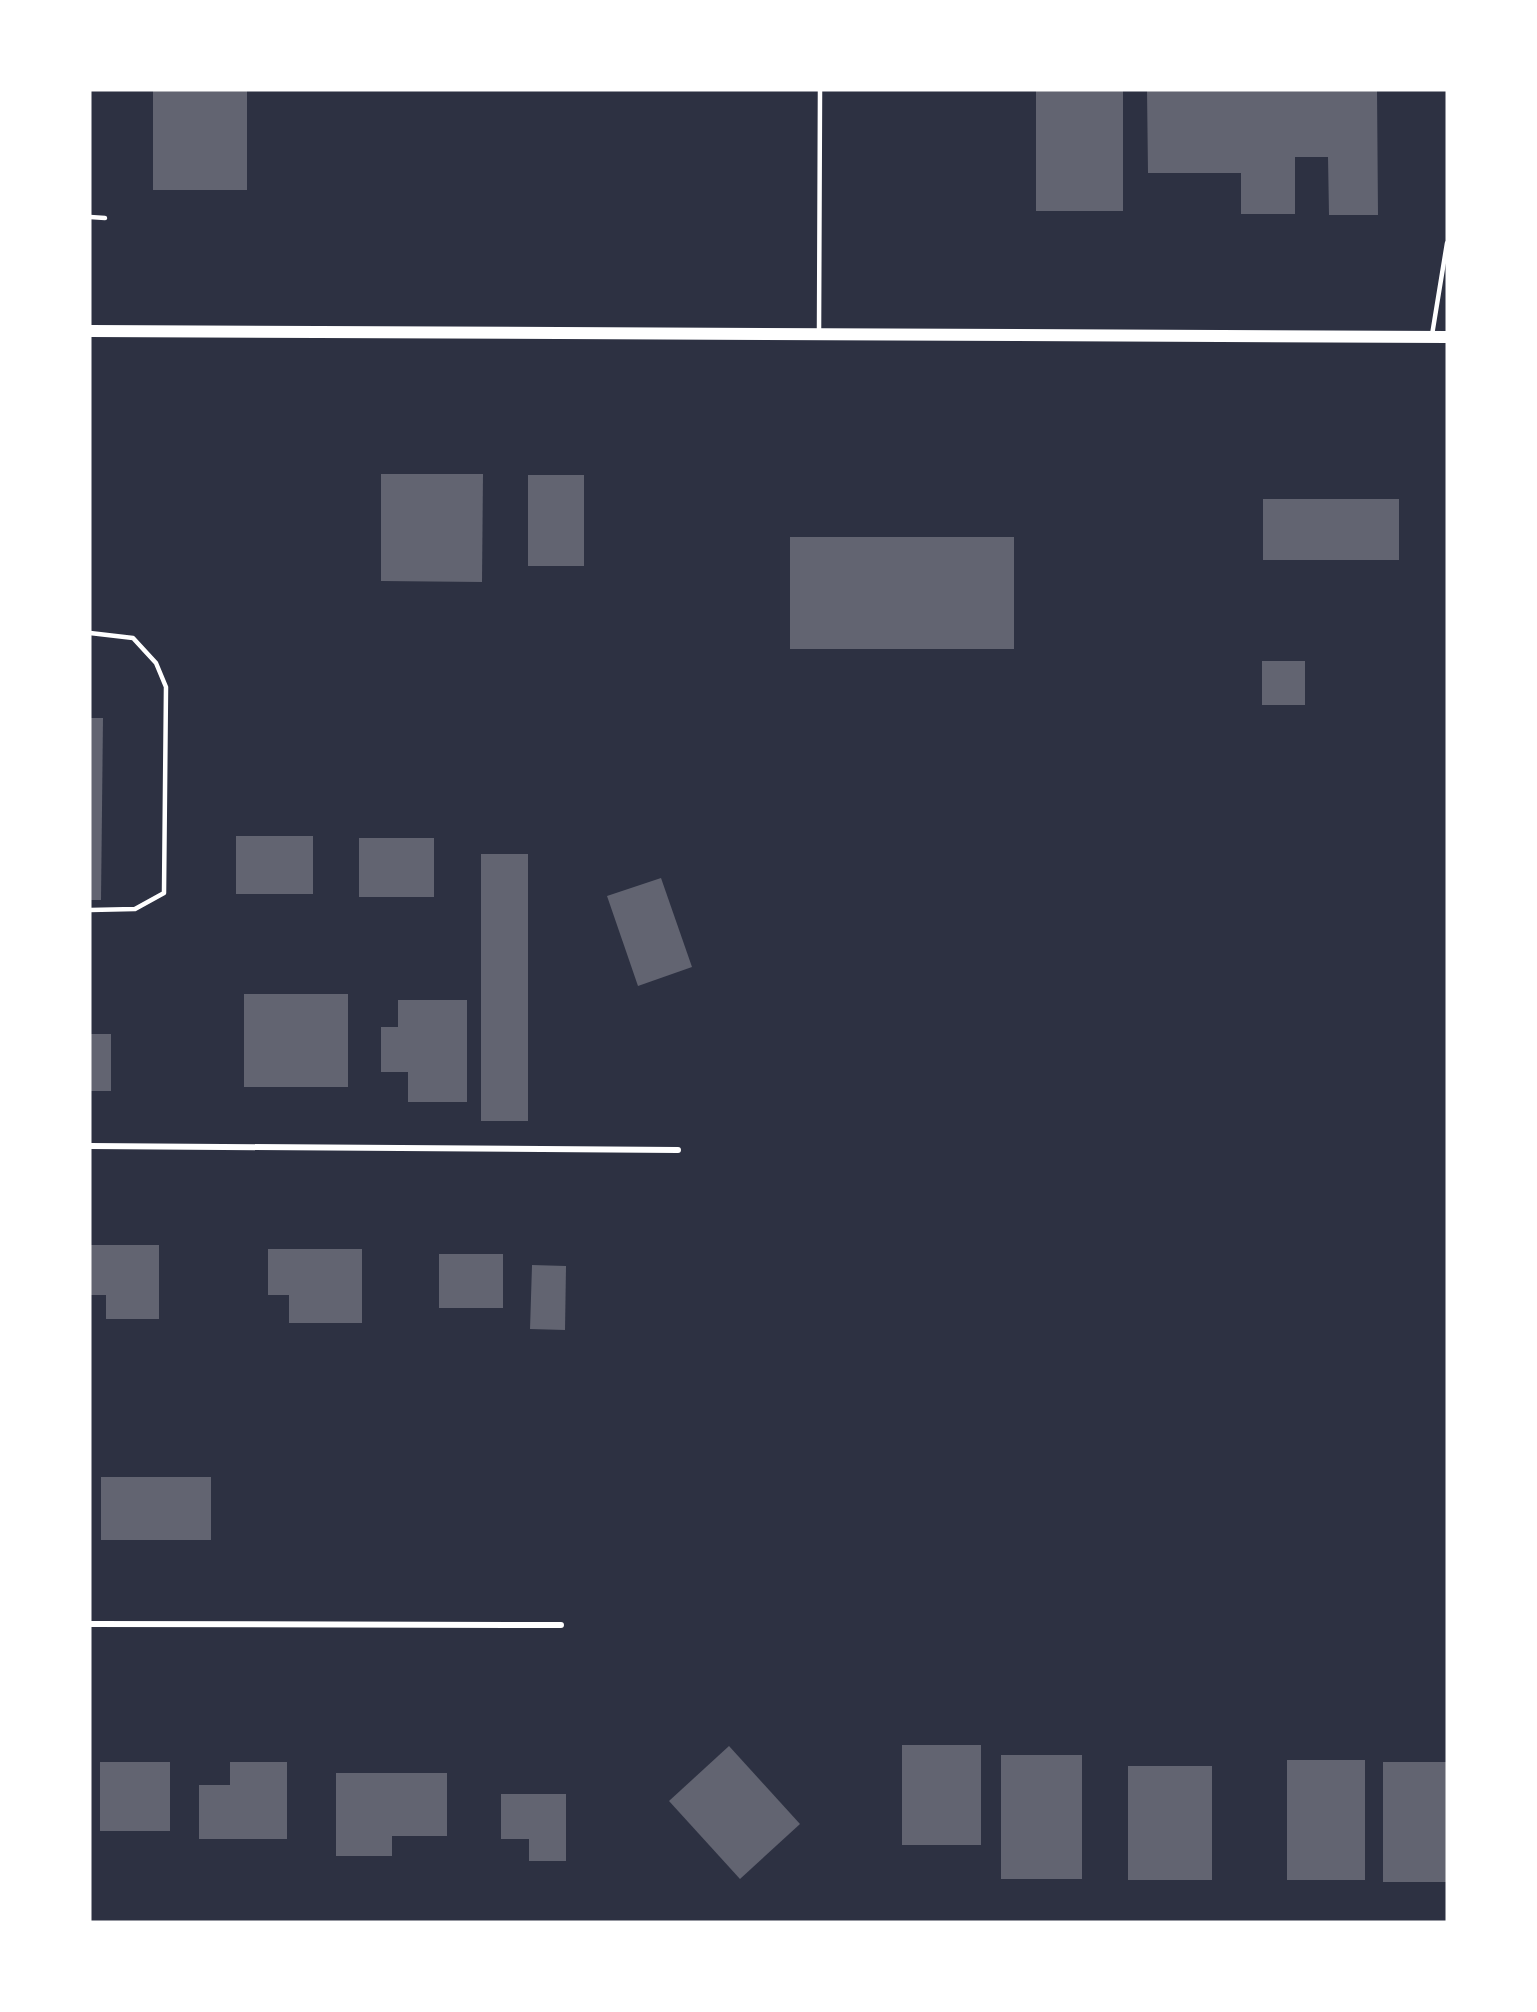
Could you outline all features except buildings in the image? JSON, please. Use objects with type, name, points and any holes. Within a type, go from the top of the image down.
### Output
[{"type":"main road","points":[[90,331],[1447,337]]},
{"type":"street","points":[[90,1146],[678,1150]]},
{"type":"street","points":[[90,1624],[561,1625]]},
{"type":"lane","points":[[819,334],[820,90]]},
{"type":"lane","points":[[90,217],[105,218]]},
{"type":"lane","points":[[1432,337],[1447,243]]},
{"type":"lane","points":[[90,633],[133,638],[156,663],[166,687],[164,893],[135,909],[90,909]]}]
